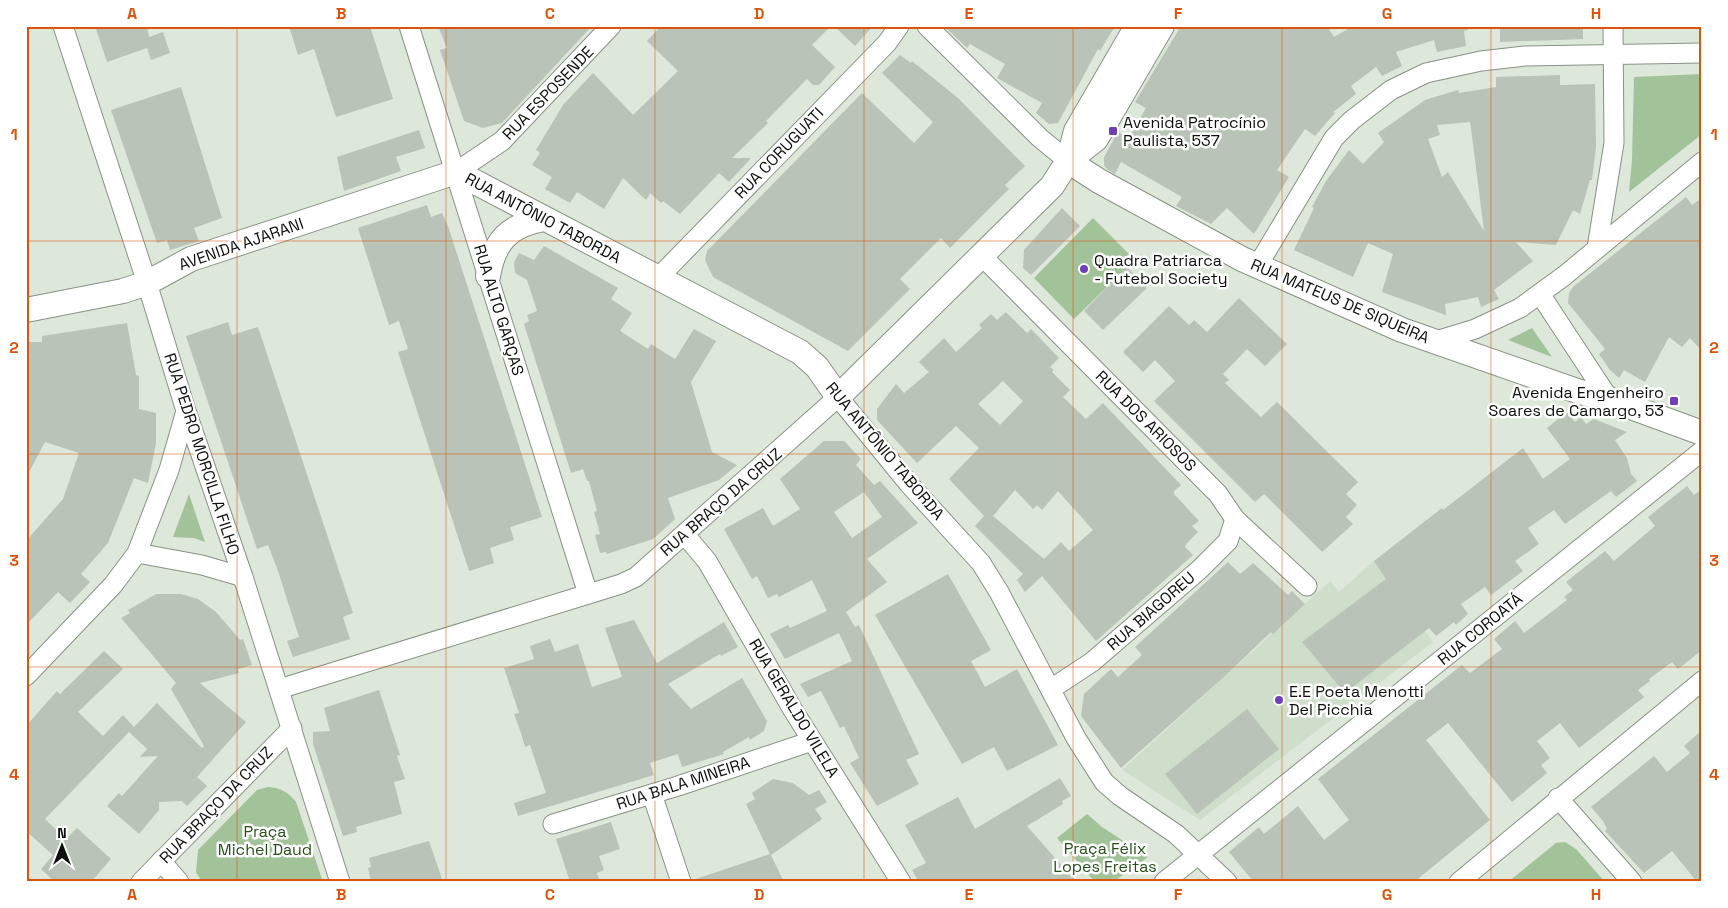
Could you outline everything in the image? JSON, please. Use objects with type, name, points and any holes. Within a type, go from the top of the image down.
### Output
[{"type":"street","name":"RUA PEDRO MORCILLA FILHO","points":[[63,26],[147,283],[186,411],[292,728],[340,882]]},
{"type":"street","name":"RUA ALTO GARÇAS","points":[[409,26],[588,594]]},
{"type":"street","name":"RUA ESPOSENDE","points":[[456,172],[502,141],[611,26]]},
{"type":"street","name":"RUA CORUGUATI","points":[[658,278],[886,43],[899,26]]},
{"type":"street","name":"RUA MATEUS DE SIQUEIRA","points":[[927,26],[1040,138],[1068,161],[1107,186],[1258,265],[1402,330],[1436,342],[1475,329],[1520,308],[1540,294],[1702,162]]},
{"type":"street","points":[[1068,161],[1076,131],[1138,26]]},
{"type":"street","points":[[1068,161],[1096,139],[1162,26]]},
{"type":"street","points":[[1597,248],[1614,143],[1613,26]]},
{"type":"street","points":[[1258,265],[1334,138],[1352,120],[1391,90],[1426,73],[1481,61],[1525,56],[1702,53]]},
{"type":"street","name":"RUA BRAÇO DA CRUZ","points":[[279,689],[588,594],[636,577],[838,397],[983,257],[1052,186],[1068,161]]},
{"type":"street","name":"AVENIDA AJARANI","points":[[26,310],[114,293],[147,283],[191,259],[456,172]]},
{"type":"street","name":"RUA ANTÔNIO TABORDA","points":[[456,172],[800,352],[817,367],[838,397],[909,484],[981,563],[1076,738],[1104,782],[1120,796],[1176,834],[1227,882]]},
{"type":"street","points":[[488,276],[491,259],[499,243],[519,226],[544,219]]},
{"type":"street","name":"RUA DOS ARIOSOS","points":[[983,257],[1218,494],[1235,519],[1307,586]]},
{"type":"street","points":[[1540,294],[1609,399]]},
{"type":"street","points":[[1436,342],[1580,392],[1609,399],[1702,433]]},
{"type":"street","points":[[26,676],[113,585],[137,554],[169,470],[186,411]]},
{"type":"street","name":"RUA COROATÁ","points":[[1164,882],[1702,451]]},
{"type":"street","name":"RUA BIAGOREU","points":[[1050,689],[1092,662],[1199,570],[1228,541],[1235,519]]},
{"type":"street","name":"RUA GERALDO VILELA","points":[[685,535],[707,561],[812,741],[901,882]]},
{"type":"street","points":[[137,554],[202,565],[243,577]]},
{"type":"street","points":[[1459,882],[1558,798],[1702,681]]},
{"type":"street","name":"RUA BRAÇO DA CRUZ","points":[[141,882],[292,728]]},
{"type":"street","name":"RUA BALA MINEIRA","points":[[553,824],[652,794],[812,741]]},
{"type":"street","points":[[652,794],[681,882]]},
{"type":"street","points":[[1558,798],[1632,882]]},
{"type":"street","points":[[161,861],[179,882]]},
{"type":"shaded area","name":"E.E Poeta Menotti Del Picchia","points":[[1374,561],[1433,642],[1200,820],[1122,770],[1330,581],[1339,592]]},
{"type":"green space","points":[[1702,74],[1702,134],[1629,192],[1632,160],[1634,77]]},
{"type":"green space","name":"Quadra Patriarca - Futebol Society","points":[[1093,218],[1135,260],[1074,319],[1034,278]]},
{"type":"green space","points":[[1532,328],[1552,357],[1508,340]]},
{"type":"green space","points":[[189,494],[205,542],[194,538],[173,537]]},
{"type":"green space","name":"Praça Michel Daud","points":[[268,787],[284,791],[296,802],[323,882],[202,882],[196,872],[198,850],[257,790]]},
{"type":"green space","name":"Praça Félix Lopes Freitas","points":[[1087,814],[1102,827],[1148,857],[1113,882],[1095,882],[1057,838]]},
{"type":"green space","points":[[1565,842],[1576,849],[1605,882],[1508,882],[1556,843]]},
{"type":"building","points":[[95,26],[147,26],[149,37],[163,32],[170,53],[151,60],[147,48],[107,62]]},
{"type":"building","points":[[289,26],[370,26],[393,99],[336,117],[314,49],[298,55]]},
{"type":"building","points":[[438,26],[592,26],[502,123],[483,128],[464,121],[440,50],[447,48]]},
{"type":"building","points":[[661,26],[831,26],[812,45],[835,67],[819,85],[813,85],[807,79],[766,121],[768,123],[732,158],[751,158],[729,182],[719,173],[680,214],[663,201],[661,203],[650,193],[646,200],[623,178],[604,209],[577,192],[570,203],[545,189],[552,177],[532,165],[540,153],[536,150],[563,105],[593,73],[633,115],[678,71],[647,41]]},
{"type":"building","points":[[834,26],[873,26],[855,46]]},
{"type":"building","points":[[944,26],[1115,26],[1100,51],[1098,49],[1058,123],[1049,124],[1036,113],[1042,103],[997,78],[1005,64],[970,44],[967,48]]},
{"type":"building","points":[[1181,26],[1327,26],[1334,37],[1353,26],[1467,26],[1468,30],[1464,31],[1466,46],[1437,52],[1434,40],[1396,52],[1402,66],[1382,76],[1376,67],[1351,86],[1356,94],[1333,112],[1335,113],[1315,136],[1305,129],[1277,170],[1289,177],[1254,234],[1227,208],[1211,224],[1176,206],[1182,197],[1121,162],[1115,174],[1104,165],[1104,157],[1118,132],[1129,138],[1146,108],[1135,102]]},
{"type":"building","points":[[1500,26],[1583,26],[1583,39],[1500,42]]},
{"type":"building","points":[[900,55],[911,63],[912,61],[958,98],[1025,166],[1005,185],[1009,189],[950,248],[941,238],[900,279],[910,289],[848,351],[713,277],[705,260],[707,251],[862,93],[914,143],[933,122],[882,73]]},
{"type":"building","points":[[1560,75],[1560,85],[1595,84],[1596,147],[1592,180],[1590,180],[1580,214],[1573,210],[1556,245],[1516,242],[1533,261],[1494,290],[1499,299],[1481,307],[1478,297],[1445,304],[1446,315],[1382,292],[1393,254],[1368,243],[1353,277],[1294,250],[1314,208],[1312,207],[1326,181],[1349,150],[1363,164],[1384,142],[1378,133],[1425,100],[1458,90],[1459,93],[1496,87],[1496,77]],"holes":[[[1470,122],[1484,231],[1448,172],[1442,177],[1428,139],[1440,135],[1437,125]]]},
{"type":"building","points":[[181,87],[222,218],[194,228],[199,241],[170,250],[167,240],[157,243],[111,110]]},
{"type":"building","points":[[419,130],[425,148],[396,157],[401,171],[344,191],[337,157]]},
{"type":"building","points":[[1686,197],[1692,205],[1702,198],[1702,351],[1690,338],[1682,347],[1669,337],[1645,382],[1624,370],[1619,378],[1610,370],[1599,354],[1605,349],[1568,303],[1569,293],[1574,286]]},
{"type":"building","points":[[427,205],[431,217],[442,213],[448,226],[542,517],[510,527],[514,540],[490,548],[494,563],[469,571],[398,352],[408,349],[399,321],[389,325],[358,228]]},
{"type":"building","points":[[1062,208],[1080,226],[1031,275],[1023,268],[1024,250]]},
{"type":"building","points":[[544,246],[618,288],[611,299],[632,313],[620,331],[648,349],[651,344],[675,359],[694,329],[716,341],[691,382],[712,452],[737,465],[719,480],[668,498],[675,519],[653,539],[607,554],[606,552],[600,553],[595,535],[600,534],[594,512],[597,511],[589,481],[587,481],[583,469],[571,473],[524,324],[529,321],[527,315],[537,311],[527,280],[515,273],[514,262],[519,253],[534,260]]},
{"type":"building","points":[[1127,267],[1147,288],[1103,330],[1084,311]]},
{"type":"building","points":[[1239,298],[1287,344],[1265,366],[1247,349],[1223,374],[1229,380],[1225,383],[1261,417],[1277,402],[1358,482],[1346,494],[1357,505],[1346,517],[1353,524],[1322,552],[1264,494],[1255,502],[1154,401],[1175,381],[1155,360],[1143,372],[1123,352],[1169,306],[1189,325],[1194,320],[1207,332]]},
{"type":"building","points":[[1006,312],[1027,333],[1031,329],[1059,358],[1050,367],[1054,370],[1052,372],[1070,390],[1063,397],[1086,419],[1103,403],[1181,485],[1174,491],[1174,494],[1199,521],[1192,526],[1198,532],[1185,547],[1193,555],[1096,641],[1042,576],[1025,592],[1017,580],[1023,574],[975,526],[984,516],[949,479],[979,448],[956,426],[917,463],[877,420],[877,409],[896,384],[904,393],[929,372],[919,362],[944,338],[956,352],[982,328],[979,325],[991,314],[997,320]],"holes":[[[1003,381],[1023,401],[1000,425],[978,404]],[[1015,490],[1033,509],[1037,505],[1042,510],[1058,491],[1093,530],[1069,551],[1061,542],[1044,559],[993,516]]]},
{"type":"building","points":[[228,322],[232,335],[258,327],[353,613],[343,617],[350,639],[293,657],[287,641],[299,637],[278,571],[268,545],[257,549],[186,336]]},
{"type":"building","points":[[127,323],[136,375],[139,376],[139,409],[156,413],[156,443],[148,483],[134,478],[108,543],[81,574],[90,582],[70,603],[58,592],[26,625],[26,541],[63,499],[79,453],[45,442],[26,478],[26,342],[42,342],[42,336]]},
{"type":"building","points":[[1567,412],[1575,422],[1581,417],[1586,424],[1594,419],[1627,432],[1615,440],[1627,458],[1631,474],[1637,481],[1616,497],[1611,491],[1565,524],[1554,510],[1528,528],[1539,544],[1515,561],[1523,571],[1491,595],[1485,587],[1461,604],[1468,614],[1456,625],[1454,622],[1436,636],[1429,628],[1345,693],[1302,642],[1386,579],[1374,561],[1523,448],[1543,479],[1570,459],[1547,428]]},
{"type":"building","points":[[824,441],[844,441],[861,459],[856,465],[874,485],[880,481],[918,523],[867,559],[887,582],[846,612],[855,627],[859,625],[919,754],[906,760],[919,784],[877,806],[850,763],[859,758],[844,726],[840,728],[821,691],[808,697],[800,684],[852,661],[839,633],[785,659],[770,634],[788,625],[790,628],[827,611],[812,580],[779,597],[777,594],[768,598],[757,576],[752,579],[724,529],[763,508],[773,526],[800,509],[780,479]],"holes":[[[864,492],[882,517],[852,538],[834,512]]]},
{"type":"building","points":[[1687,486],[1694,495],[1702,489],[1702,650],[1678,669],[1672,662],[1649,679],[1650,681],[1638,690],[1644,697],[1579,748],[1560,723],[1537,741],[1550,758],[1541,765],[1547,773],[1512,802],[1448,723],[1426,740],[1490,820],[1414,882],[1254,882],[1229,852],[1259,827],[1264,834],[1298,806],[1324,840],[1349,820],[1318,779],[1462,665],[1470,673],[1502,649],[1494,639],[1515,621],[1524,633],[1567,600],[1564,597],[1573,590],[1566,582],[1605,551],[1614,561],[1655,526],[1648,517]]},
{"type":"building","points":[[1228,562],[1240,574],[1253,563],[1288,595],[1292,591],[1305,604],[1273,634],[1271,632],[1224,677],[1121,768],[1081,716],[1084,694],[1111,669],[1118,677],[1142,655],[1135,647]]},
{"type":"building","points":[[948,574],[991,650],[971,661],[985,687],[1017,669],[1058,745],[1007,771],[994,747],[962,764],[875,615]]},
{"type":"building","points":[[156,594],[181,594],[198,599],[216,612],[240,640],[243,639],[252,665],[238,669],[239,673],[200,683],[246,722],[197,777],[207,786],[187,806],[182,801],[159,802],[159,810],[139,834],[107,806],[119,793],[122,796],[158,756],[140,757],[147,749],[129,732],[45,819],[66,839],[77,828],[111,859],[91,882],[55,882],[41,869],[53,855],[26,831],[26,726],[57,691],[60,694],[104,651],[123,669],[78,712],[103,736],[123,715],[134,727],[157,703],[202,748],[204,746],[171,689],[176,683],[121,618],[130,613],[128,610]]},
{"type":"building","points":[[634,620],[657,663],[724,622],[738,647],[721,656],[720,654],[668,684],[691,709],[742,678],[767,721],[764,731],[750,740],[749,737],[723,752],[724,754],[682,767],[678,754],[650,763],[654,775],[518,816],[514,803],[546,793],[530,745],[525,747],[514,714],[519,713],[504,668],[534,659],[530,646],[550,639],[555,652],[578,644],[592,687],[622,677],[605,628]]},
{"type":"building","points":[[379,690],[400,755],[397,756],[405,779],[394,782],[402,814],[356,827],[357,832],[343,836],[313,744],[313,732],[330,731],[324,708]]},
{"type":"building","points":[[1247,709],[1279,749],[1197,814],[1165,774]]},
{"type":"building","points":[[1702,730],[1702,882],[1697,882],[1672,851],[1644,873],[1605,831],[1607,829],[1603,821],[1591,807],[1654,756],[1667,772],[1690,753],[1684,746]]},
{"type":"building","points":[[1060,778],[1071,796],[1062,801],[1063,804],[1027,826],[1076,882],[919,882],[912,870],[926,863],[905,825],[958,797],[975,829]]},
{"type":"building","points":[[773,779],[793,783],[809,795],[819,790],[827,802],[815,809],[822,819],[771,855],[784,882],[697,882],[696,879],[770,854],[746,804],[755,799],[752,793]]},
{"type":"building","points":[[611,822],[620,849],[599,856],[604,870],[597,873],[600,882],[570,882],[556,839]]},
{"type":"building","points":[[429,841],[443,882],[371,882],[368,868],[371,867],[369,858]]},
{"type":"place","name":"Avenida Patrocínio Paulista, 537","points":[[1113,131]]},
{"type":"place","name":"Quadra Patriarca - Futebol Society","points":[[1084,269]]},
{"type":"place","name":"Avenida Engenheiro Soares de Camargo, 53","points":[[1674,401]]},
{"type":"place","name":"E.E Poeta Menotti Del Picchia","points":[[1279,700]]}]
